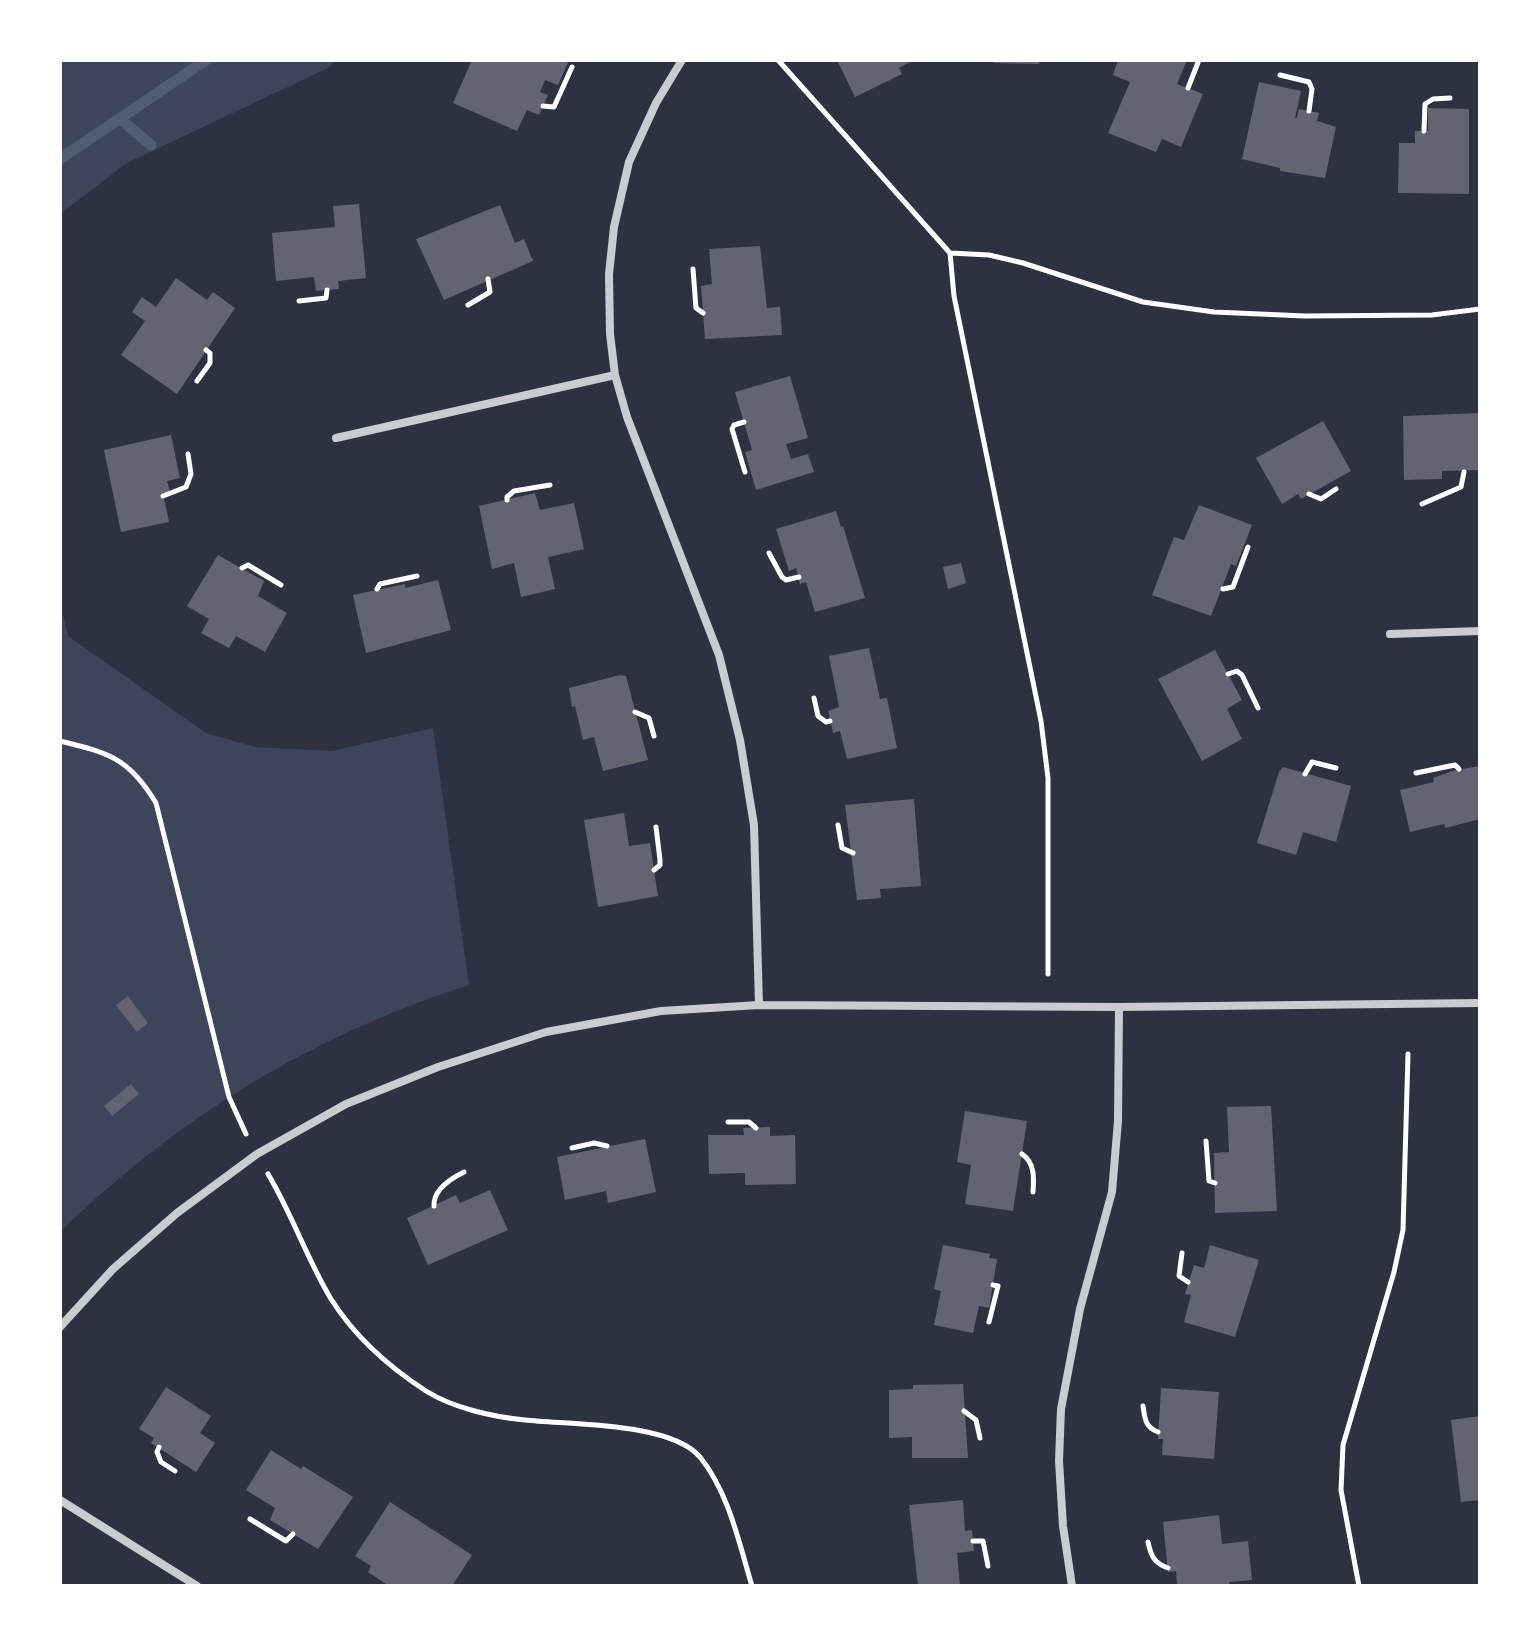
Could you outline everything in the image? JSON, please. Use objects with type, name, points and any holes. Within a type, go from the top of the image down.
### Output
[{"type":"street","points":[[682,60],[656,103],[629,162],[614,227],[609,274],[610,334],[615,375],[627,417],[719,655],[740,740],[754,825],[759,1005]]},
{"type":"street","points":[[336,438],[615,375]]},
{"type":"street","points":[[1390,634],[1480,631]]},
{"type":"street","points":[[60,1327],[124,1259],[177,1213],[257,1154],[346,1104],[438,1067],[546,1032],[661,1011],[759,1005],[1119,1007],[1480,1003]]},
{"type":"street","points":[[1072,1586],[1061,1487],[1061,1409],[1080,1309],[1112,1192],[1118,1121],[1119,1007]]},
{"type":"street","points":[[60,1500],[197,1586]]},
{"type":"path","points":[[778,60],[950,253],[954,296],[1041,721],[1048,778],[1048,974]]},
{"type":"path","points":[[1188,88],[1199,60]]},
{"type":"path","points":[[543,106],[554,107],[572,67]]},
{"type":"path","points":[[1280,75],[1309,82],[1312,89],[1309,111]]},
{"type":"path","points":[[1424,131],[1425,104],[1433,99],[1450,98]]},
{"type":"path","points":[[950,253],[989,255],[1143,302],[1214,312],[1305,316],[1432,315],[1480,309]]},
{"type":"path","points":[[693,269],[696,308],[703,313]]},
{"type":"path","points":[[468,305],[487,296],[490,292],[488,279]]},
{"type":"path","points":[[299,301],[326,298],[327,290]]},
{"type":"path","points":[[197,381],[210,363],[210,353],[206,350]]},
{"type":"path","points":[[744,422],[734,425],[732,429],[745,472]]},
{"type":"path","points":[[163,496],[186,487],[191,474],[188,454]]},
{"type":"path","points":[[1422,504],[1461,487],[1464,472]]},
{"type":"path","points":[[507,500],[514,491],[550,485]]},
{"type":"path","points":[[1309,494],[1321,499],[1336,489]]},
{"type":"path","points":[[1223,589],[1233,587],[1248,547]]},
{"type":"path","points":[[769,553],[782,577],[786,580],[799,577]]},
{"type":"path","points":[[242,568],[248,565],[281,585]]},
{"type":"path","points":[[377,589],[380,584],[417,576]]},
{"type":"path","points":[[1228,674],[1237,671],[1242,675],[1258,708]]},
{"type":"path","points":[[814,698],[818,716],[826,722],[830,721]]},
{"type":"path","points":[[635,712],[649,718],[654,736]]},
{"type":"path","points":[[60,741],[119,759],[141,779],[156,803],[229,1097],[240,1124]]},
{"type":"path","points":[[1305,774],[1312,762],[1336,768]]},
{"type":"path","points":[[1416,773],[1449,765],[1459,769]]},
{"type":"path","points":[[838,825],[842,848],[853,853]]},
{"type":"path","points":[[654,870],[658,868],[660,860],[656,827]]},
{"type":"path","points":[[1359,1586],[1341,1490],[1343,1445],[1394,1272],[1403,1230],[1408,1054]]},
{"type":"path","points":[[728,1122],[749,1122],[756,1128]]},
{"type":"path","points":[[1206,1141],[1207,1175],[1209,1181],[1215,1183]]},
{"type":"path","points":[[572,1148],[594,1143],[607,1146]]},
{"type":"path","points":[[1022,1154],[1032,1167],[1033,1192]]},
{"type":"path","points":[[434,1206],[434,1196],[464,1172]]},
{"type":"path","points":[[273,1182],[331,1298],[359,1336],[394,1369],[430,1393],[475,1410],[522,1420],[640,1430],[675,1440],[698,1455],[718,1484],[752,1586]]},
{"type":"path","points":[[1182,1253],[1179,1276],[1188,1282]]},
{"type":"path","points":[[989,1322],[998,1286],[993,1285]]},
{"type":"path","points":[[1143,1406],[1149,1428],[1158,1432]]},
{"type":"path","points":[[964,1411],[976,1420],[980,1438]]},
{"type":"path","points":[[159,1447],[158,1458],[175,1471]]},
{"type":"path","points":[[250,1519],[286,1541],[293,1534]]},
{"type":"path","points":[[973,1541],[983,1541],[988,1566]]},
{"type":"path","points":[[1148,1542],[1157,1564],[1168,1568]]},
{"type":"shaded area","points":[[60,60],[335,60],[330,67],[127,163],[60,214]]},
{"type":"shaded area","points":[[60,602],[68,636],[206,733],[255,747],[332,751],[433,728],[469,985],[355,1029],[250,1084],[152,1152],[60,1232]]},
{"type":"building","points":[[472,60],[569,60],[558,85],[545,80],[540,92],[548,95],[539,115],[527,110],[517,131],[453,103]]},
{"type":"building","points":[[837,60],[914,60],[899,68],[902,74],[855,97]]},
{"type":"building","points":[[994,60],[1039,60],[1039,64],[994,63]]},
{"type":"building","points":[[1118,60],[1187,60],[1177,84],[1203,94],[1181,147],[1162,139],[1156,152],[1108,133],[1130,82],[1113,75]]},
{"type":"building","points":[[1259,82],[1301,91],[1295,118],[1299,109],[1319,113],[1317,121],[1336,127],[1325,178],[1280,171],[1280,168],[1242,159]]},
{"type":"building","points":[[1428,108],[1469,109],[1469,194],[1398,193],[1399,143],[1415,143],[1415,131],[1428,131]]},
{"type":"building","points":[[359,204],[366,278],[338,281],[339,289],[316,291],[314,277],[276,281],[272,233],[335,227],[333,206]]},
{"type":"building","points":[[500,205],[515,243],[524,239],[533,261],[444,300],[416,239]]},
{"type":"building","points":[[760,246],[767,308],[780,307],[782,335],[705,339],[701,286],[712,284],[709,249]]},
{"type":"building","points":[[176,278],[207,300],[213,292],[235,308],[177,394],[121,355],[145,321],[132,312],[142,297],[156,307]]},
{"type":"building","points":[[790,376],[808,438],[786,444],[791,459],[808,454],[814,472],[756,490],[745,452],[752,450],[735,392]]},
{"type":"building","points":[[1480,413],[1480,470],[1442,471],[1442,479],[1404,480],[1403,416]]},
{"type":"building","points":[[1323,421],[1351,471],[1301,499],[1298,494],[1282,504],[1256,458]]},
{"type":"building","points":[[171,435],[180,478],[167,481],[170,492],[163,494],[169,522],[121,532],[104,450]]},
{"type":"building","points":[[535,493],[540,510],[574,503],[584,549],[548,557],[555,589],[521,597],[514,563],[492,569],[479,506]]},
{"type":"building","points":[[1199,505],[1252,525],[1236,566],[1231,564],[1211,616],[1152,595],[1174,537],[1184,540]]},
{"type":"building","points":[[836,511],[865,598],[815,612],[806,582],[800,584],[796,568],[789,571],[776,529]]},
{"type":"building","points":[[218,555],[264,581],[258,596],[287,613],[265,652],[236,636],[229,648],[201,633],[209,619],[187,606]]},
{"type":"building","points":[[961,563],[966,583],[948,589],[943,567]]},
{"type":"building","points":[[438,580],[451,630],[366,653],[353,595]]},
{"type":"building","points":[[869,648],[880,699],[887,698],[897,748],[847,759],[840,731],[833,733],[828,711],[839,707],[829,656]]},
{"type":"building","points":[[1215,650],[1242,700],[1227,709],[1242,739],[1202,761],[1158,679]]},
{"type":"building","points":[[626,676],[648,760],[603,771],[594,737],[583,740],[569,688]]},
{"type":"building","points":[[1480,766],[1480,819],[1445,828],[1444,824],[1410,832],[1400,790],[1434,782],[1433,778],[1452,771]]},
{"type":"building","points":[[1283,767],[1351,786],[1336,842],[1303,832],[1296,855],[1257,843]]},
{"type":"building","points":[[914,799],[921,886],[880,889],[881,898],[857,900],[845,805]]},
{"type":"building","points":[[624,813],[629,846],[650,843],[658,896],[598,907],[584,820]]},
{"type":"building","points":[[128,996],[148,1023],[137,1032],[116,1005]]},
{"type":"building","points":[[131,1084],[139,1094],[112,1116],[104,1106]]},
{"type":"building","points":[[1271,1106],[1277,1211],[1215,1213],[1214,1153],[1229,1152],[1227,1107]]},
{"type":"building","points":[[965,1111],[1027,1121],[1013,1211],[965,1204],[971,1165],[957,1162]]},
{"type":"building","points":[[770,1127],[770,1136],[795,1135],[796,1184],[745,1185],[745,1173],[709,1174],[708,1135],[744,1135],[743,1128]]},
{"type":"building","points":[[645,1139],[656,1192],[608,1203],[606,1191],[565,1200],[557,1157]]},
{"type":"building","points":[[490,1190],[508,1230],[428,1265],[407,1218],[456,1195],[460,1203]]},
{"type":"building","points":[[943,1245],[990,1254],[989,1258],[997,1259],[989,1308],[979,1306],[973,1333],[934,1325],[941,1291],[934,1289]]},
{"type":"building","points":[[1210,1245],[1259,1260],[1235,1337],[1184,1322],[1191,1295],[1185,1294],[1194,1265],[1204,1268]]},
{"type":"building","points":[[963,1384],[968,1458],[912,1458],[912,1437],[889,1438],[889,1390],[913,1389],[913,1385]]},
{"type":"building","points":[[166,1387],[211,1416],[200,1433],[215,1443],[196,1472],[151,1443],[154,1438],[139,1429]]},
{"type":"building","points":[[1161,1388],[1219,1392],[1214,1459],[1162,1455],[1163,1439],[1158,1439]]},
{"type":"building","points":[[1480,1416],[1480,1500],[1461,1502],[1451,1420]]},
{"type":"building","points":[[271,1450],[353,1497],[318,1549],[270,1520],[275,1508],[246,1490]]},
{"type":"building","points":[[963,1500],[965,1531],[972,1530],[974,1551],[957,1553],[960,1586],[918,1586],[909,1505]]},
{"type":"building","points":[[390,1502],[472,1555],[452,1586],[389,1586],[368,1572],[371,1566],[355,1556]]},
{"type":"building","points":[[1219,1515],[1222,1544],[1248,1541],[1252,1580],[1229,1582],[1230,1586],[1177,1586],[1176,1571],[1168,1572],[1163,1522]]},
{"type":"waterway","points":[[60,159],[206,60]]},
{"type":"waterway","points":[[120,119],[151,145]]}]
